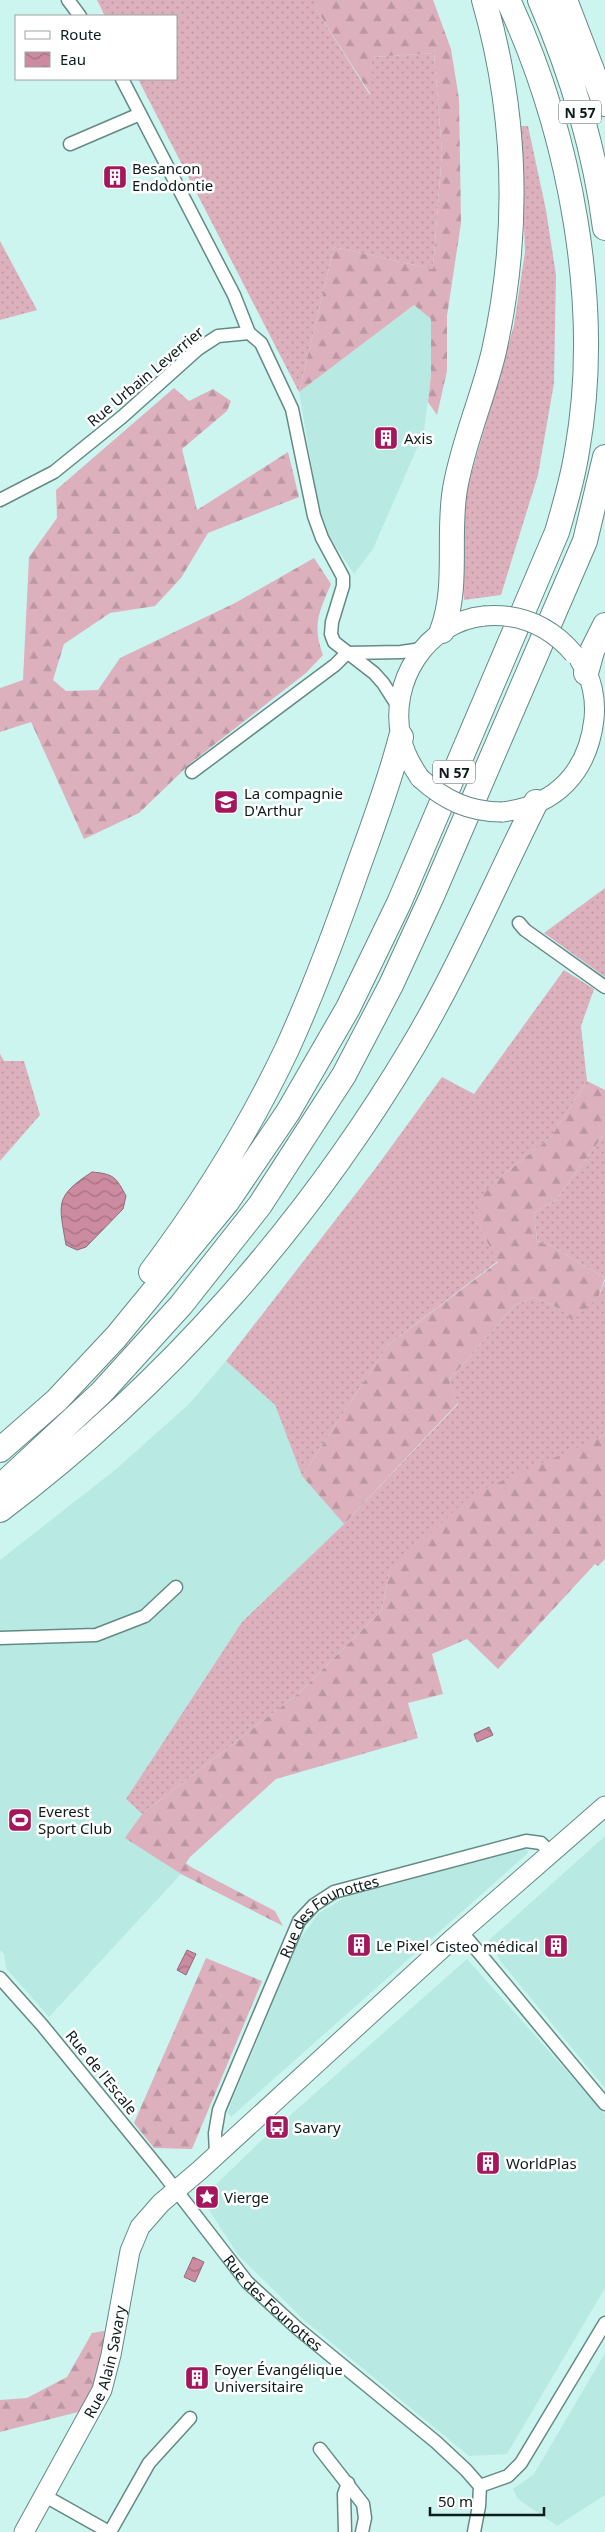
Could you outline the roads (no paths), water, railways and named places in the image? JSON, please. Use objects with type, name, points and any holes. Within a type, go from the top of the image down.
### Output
[{"type":"highway","points":[[442,631],[448,617],[451,591],[452,520],[455,490],[494,349],[506,278],[511,228],[511,162],[505,94],[496,46],[484,0]]},
{"type":"highway","name":"N 57","points":[[7,1444],[57,1400],[116,1337],[228,1202],[288,1112],[348,1008],[399,903],[557,532],[578,450],[584,393],[585,336],[582,281],[575,224],[557,139],[533,62],[508,0]]},
{"type":"highway","name":"N 57","points":[[540,0],[566,68],[586,132],[605,228]]},
{"type":"highway","points":[[565,0],[605,104]]},
{"type":"highway","name":"N 57","points":[[0,1487],[101,1393],[181,1305],[260,1205],[344,1074],[392,985],[585,541],[605,457]]},
{"type":"highway","points":[[584,671],[605,625]]},
{"type":"highway","points":[[7,1444],[128,1302],[167,1250],[260,1103],[287,1049],[314,984],[394,766],[401,737]]},
{"type":"highway","points":[[0,1510],[92,1436],[169,1362],[252,1272],[314,1196],[380,1099],[422,1032],[463,954],[536,802]]},
{"type":"street","points":[[68,0],[79,15]]},
{"type":"street","points":[[123,80],[234,295],[249,333],[261,343],[292,409],[314,516],[322,538],[343,577],[343,586],[332,622],[331,634],[334,642],[383,683],[399,708]]},
{"type":"street","points":[[70,144],[140,114]]},
{"type":"street","name":"Rue Urbain Leverrier","points":[[0,500],[54,472],[122,417],[198,349],[218,336],[249,333]]},
{"type":"street","points":[[605,704],[564,642],[539,625],[516,616],[484,616],[460,621],[442,631],[422,649],[404,681],[399,708],[401,737],[410,764],[420,778],[442,796],[463,807],[502,812],[536,802],[568,782],[584,760],[605,744]]},
{"type":"street","points":[[192,772],[330,669],[347,653],[401,652],[422,649]]},
{"type":"street","points":[[584,671],[594,714],[584,760]]},
{"type":"street","points":[[519,923],[525,930],[605,987]]},
{"type":"street","points":[[0,1638],[96,1635],[145,1616],[176,1586]]},
{"type":"street","points":[[175,2190],[461,1931],[605,1806]]},
{"type":"street","name":"Rue des Founottes","points":[[216,2154],[214,2133],[219,2110],[299,1921],[314,1904],[334,1892],[526,1841],[541,1843],[551,1853]]},
{"type":"street","points":[[461,1931],[605,2104]]},
{"type":"street","name":"Rue de l'Escale","points":[[0,1978],[42,2025],[175,2190]]},
{"type":"street","name":"Rue des Founottes","points":[[175,2190],[247,2282],[297,2328],[436,2442],[480,2486]]},
{"type":"street","name":"Rue Alain Savary","points":[[24,2532],[102,2390],[135,2239],[140,2227],[175,2190]]},
{"type":"street","points":[[474,2532],[479,2506],[480,2486],[508,2476],[522,2463],[605,2323]]},
{"type":"street","points":[[45,2496],[109,2532],[150,2463],[190,2418]]},
{"type":"street","points":[[320,2448],[364,2504],[362,2532]]},
{"type":"street","points":[[345,2532],[344,2494],[348,2483]]},
{"type":"water","points":[[92,1172],[110,1175],[117,1181],[126,1196],[123,1209],[86,1247],[77,1250],[66,1245],[61,1210],[62,1202],[71,1188]]},
{"type":"water","points":[[489,1727],[493,1735],[477,1742],[474,1734]]},
{"type":"water","points":[[187,1950],[196,1954],[186,1975],[177,1970]]},
{"type":"water","points":[[193,2257],[204,2262],[195,2282],[184,2277]]},
{"type":"place","name":"Besancon Endodontie","points":[[115,177]]},
{"type":"place","name":"Axis","points":[[386,438]]},
{"type":"place","name":"La compagnie D'Arthur","points":[[226,802]]},
{"type":"place","name":"Everest Sport Club","points":[[20,1820]]},
{"type":"place","name":"Le Pixel","points":[[359,1945]]},
{"type":"place","name":"Cisteo médical","points":[[556,1946]]},
{"type":"place","name":"Savary","points":[[277,2127]]},
{"type":"place","name":"WorldPlas","points":[[488,2163]]},
{"type":"place","name":"Vierge","points":[[207,2197]]},
{"type":"place","name":"Foyer Évangélique Universitaire","points":[[197,2378]]}]
